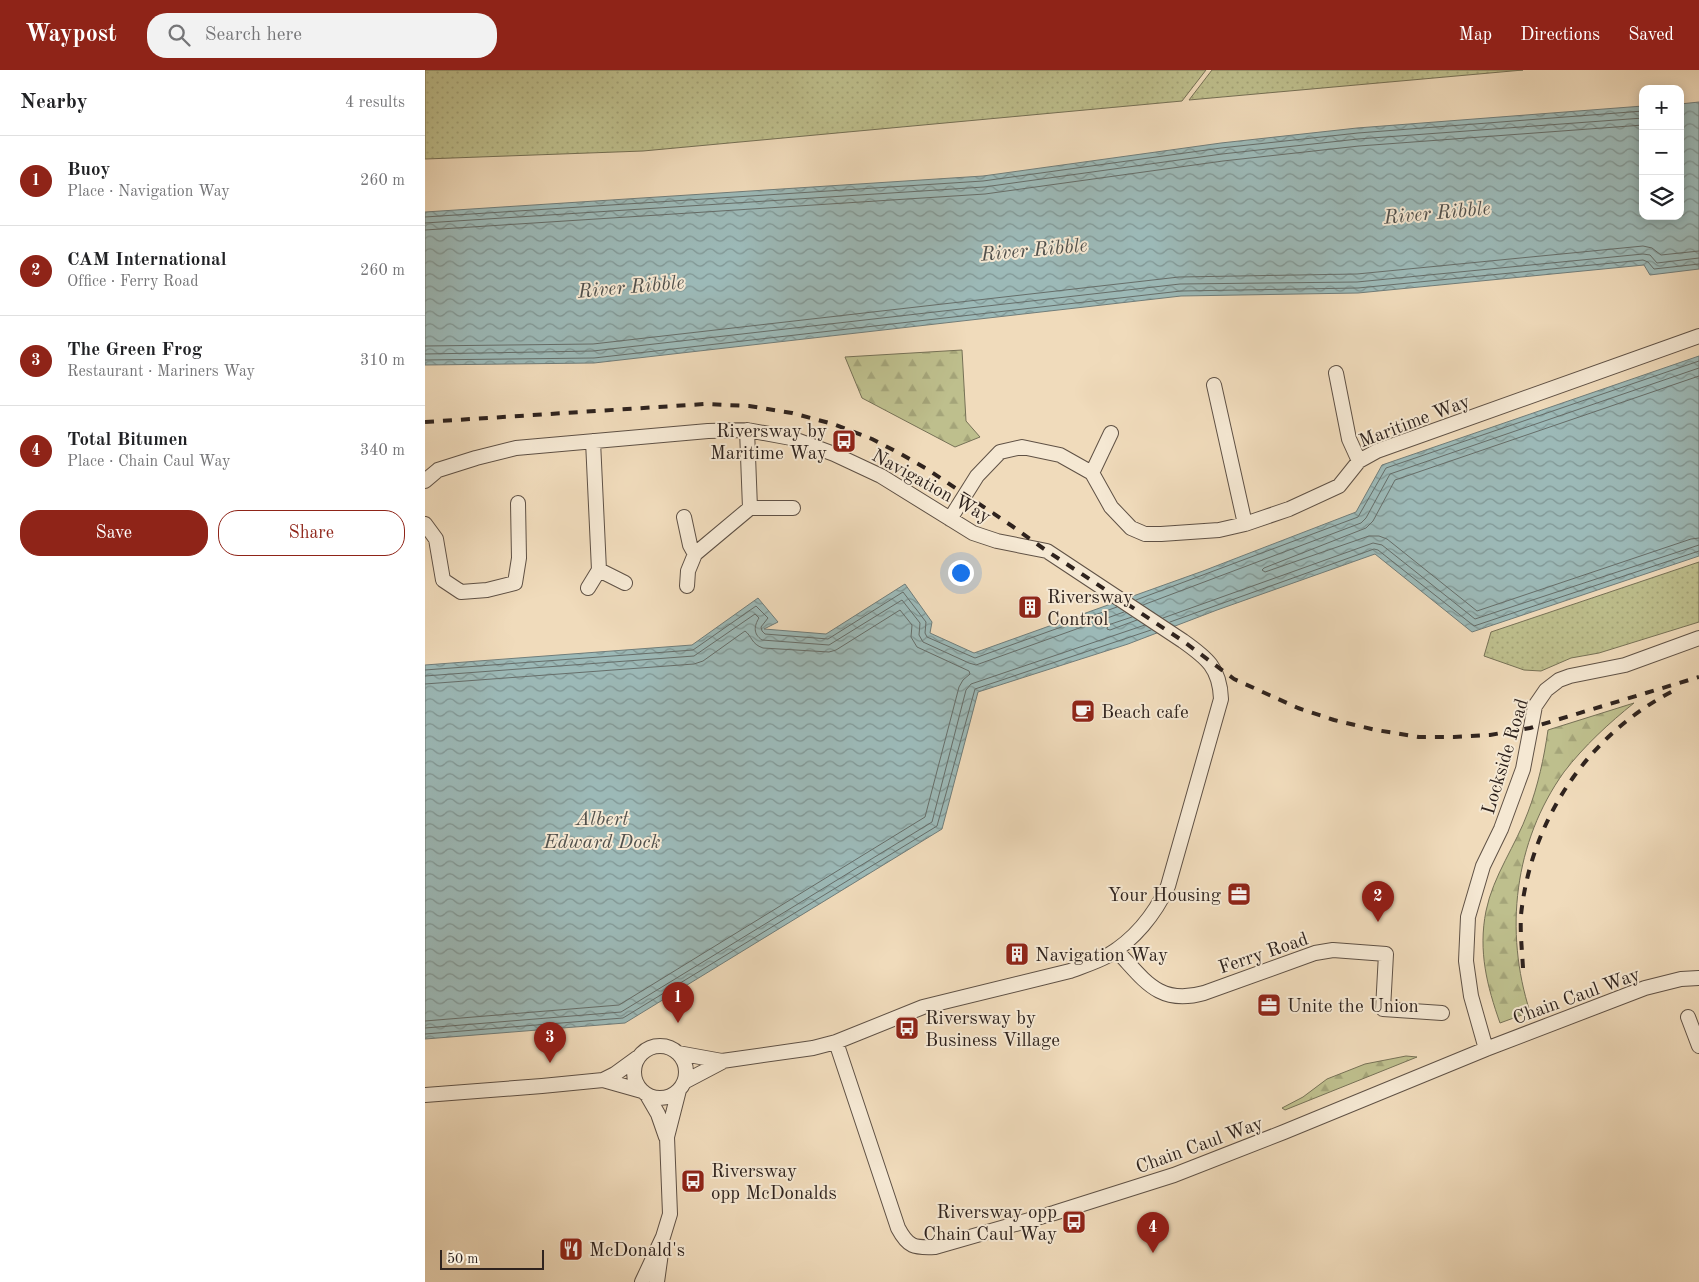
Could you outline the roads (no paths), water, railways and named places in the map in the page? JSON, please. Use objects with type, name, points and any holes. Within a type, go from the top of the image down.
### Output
[{"type":"street","name":"Maritime Way","points":[[1092,473],[1111,507],[1131,528],[1145,534],[1219,530],[1245,524],[1289,509],[1339,486],[1359,461],[1377,451],[1699,336]]},
{"type":"street","points":[[1336,373],[1349,439],[1359,461]]},
{"type":"street","points":[[1214,385],[1245,524]]},
{"type":"street","points":[[747,430],[750,508]]},
{"type":"street","name":"Navigation Way","points":[[425,481],[438,470],[508,450],[707,431],[747,430],[791,438],[834,454],[881,476],[973,533],[997,541],[1047,551],[1183,641],[1211,663],[1221,686],[1221,699],[1167,886],[1159,904],[1149,918],[1116,950],[1094,962],[1071,971],[923,1007],[836,1042],[791,1052],[722,1062],[678,1053]]},
{"type":"street","points":[[950,519],[977,476],[1001,452],[1022,447],[1060,455],[1092,473],[1111,433]]},
{"type":"street","points":[[588,588],[599,570],[593,441]]},
{"type":"street","points":[[425,524],[436,539],[443,580],[461,592],[487,590],[515,583],[519,558],[518,503]]},
{"type":"street","points":[[687,586],[688,571],[695,554],[750,508],[793,508]]},
{"type":"street","points":[[684,517],[695,554]]},
{"type":"street","points":[[599,570],[625,583]]},
{"type":"street","name":"Lockside Road","points":[[1485,1049],[1471,996],[1466,961],[1468,917],[1483,866],[1501,829],[1523,769],[1535,706],[1546,690],[1559,680],[1625,665],[1699,638]]},
{"type":"street","name":"Ferry Road","points":[[1116,950],[1153,988],[1171,996],[1182,997],[1204,993],[1315,953],[1333,950],[1386,954],[1383,1009],[1442,1013]]},
{"type":"street","name":"Chain Caul Way","points":[[836,1042],[898,1228],[905,1241],[919,1248],[935,1247],[1173,1175],[1284,1132],[1485,1049],[1645,988],[1681,979],[1699,978]]},
{"type":"street","points":[[1688,1017],[1699,1046]]},
{"type":"street","points":[[425,1095],[603,1080],[615,1074],[642,1052],[656,1046],[671,1048],[678,1053],[685,1066],[686,1074],[667,1137],[670,1214],[663,1237],[642,1282]]},
{"type":"street","points":[[637,1058],[633,1075],[636,1084],[658,1114],[667,1137]]},
{"type":"street","name":"Navigation Way","points":[[681,1086],[722,1062]]},
{"type":"street","points":[[603,1080],[655,1098],[664,1098],[672,1095],[681,1086]]},
{"type":"street","points":[[657,1282],[663,1237]]},
{"type":"water","name":"River Ribble","points":[[1699,102],[1699,269],[1650,275],[1644,265],[1358,293],[1181,296],[594,363],[425,365],[425,212],[983,176],[1221,143],[1357,128],[1639,106],[1639,220],[1684,220],[1684,104]]},
{"type":"water","name":"Albert Edward Dock","points":[[1699,356],[1699,556],[1472,632],[1375,554],[1128,644],[978,692],[942,829],[625,1023],[425,1039],[425,665],[692,645],[758,598],[778,622],[764,629],[826,634],[905,584],[932,622],[930,633],[974,653],[1203,571],[1356,512],[1382,465]]},
{"type":"railway","points":[[425,422],[705,404],[749,406],[792,413],[833,424],[872,439],[927,469],[1183,641],[1234,679],[1298,708],[1334,720],[1376,730],[1419,737],[1490,735],[1530,728],[1699,677]]},
{"type":"railway","points":[[1523,968],[1521,915],[1527,879],[1537,845],[1552,812],[1570,782],[1592,754],[1617,729],[1646,707],[1677,689]]},
{"type":"place","name":"Riversway by Maritime Way","points":[[844,441]]},
{"type":"place","name":"Riversway Control","points":[[1030,607]]},
{"type":"place","name":"Beach cafe","points":[[1083,711]]},
{"type":"place","name":"Your Housing","points":[[1239,894]]},
{"type":"place","name":"CAM International","points":[[1378,922]]},
{"type":"place","name":"Navigation Way","points":[[1017,954]]},
{"type":"place","name":"Unite the Union","points":[[1269,1005]]},
{"type":"place","name":"Buoy","points":[[678,1023]]},
{"type":"place","name":"Riversway by Business Village","points":[[907,1028]]},
{"type":"place","name":"The Green Frog","points":[[550,1063]]},
{"type":"place","name":"Riversway opp McDonalds","points":[[693,1181]]},
{"type":"place","name":"Riversway opp Chain Caul Way","points":[[1074,1222]]},
{"type":"place","name":"McDonald's","points":[[571,1249]]},
{"type":"place","name":"Total Bitumen","points":[[1153,1253]]}]
